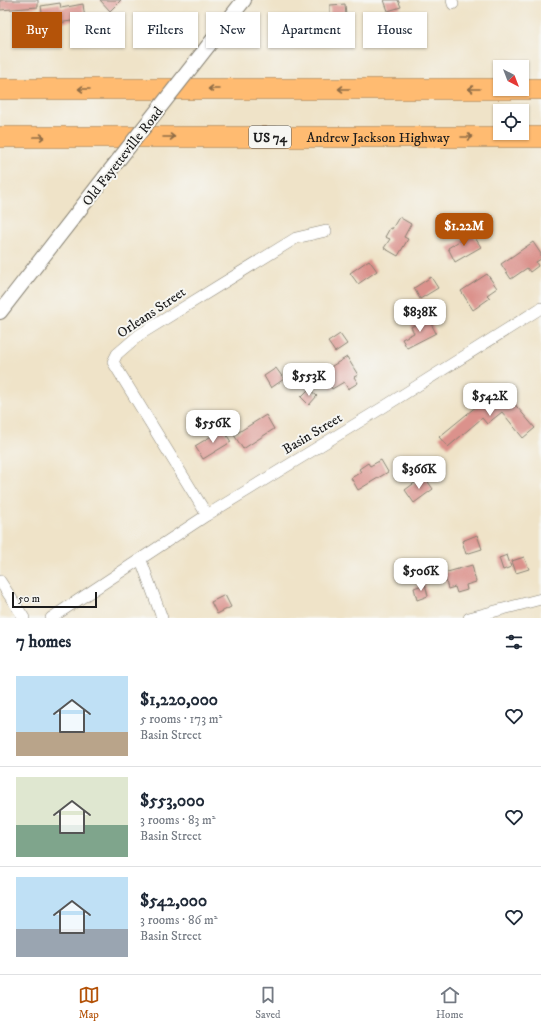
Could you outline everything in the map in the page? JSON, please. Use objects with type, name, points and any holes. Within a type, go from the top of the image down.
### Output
[{"type":"highway","points":[[0,89],[541,89]]},
{"type":"highway","name":"Andrew Jackson Highway","points":[[0,137],[541,137]]},
{"type":"street","name":"Old Fayetteville Road","points":[[0,312],[244,0]]},
{"type":"street","name":"Orleans Street","points":[[207,515],[113,362],[117,354],[140,336],[289,242],[296,238],[326,231]]},
{"type":"street","name":"Basin Street","points":[[50,618],[141,560],[207,515],[382,408],[541,308]]},
{"type":"street","points":[[141,560],[162,618]]},
{"type":"street","points":[[0,581],[24,618]]},
{"type":"street","points":[[468,618],[541,599]]},
{"type":"building","points":[[0,0],[38,0],[38,7],[0,10]]},
{"type":"building","points":[[100,0],[121,0],[110,11]]},
{"type":"building","points":[[384,0],[398,0],[401,7],[388,11]]},
{"type":"building","points":[[60,3],[61,8],[83,4],[84,12],[70,12],[70,21],[62,22],[62,12],[42,12],[41,6]]},
{"type":"building","points":[[345,4],[346,12],[330,12],[330,5]]},
{"type":"building","points":[[399,217],[411,224],[404,237],[408,239],[398,256],[384,248],[390,239],[385,237]]},
{"type":"building","points":[[472,233],[481,247],[455,262],[448,248]]},
{"type":"building","points":[[533,242],[541,254],[541,259],[536,262],[538,266],[530,272],[527,268],[511,279],[501,264]]},
{"type":"building","points":[[369,260],[377,271],[358,284],[350,273]]},
{"type":"building","points":[[487,274],[497,288],[487,295],[490,298],[473,310],[461,291]]},
{"type":"building","points":[[431,277],[438,288],[420,299],[414,288]]},
{"type":"building","points":[[428,318],[436,333],[407,348],[402,339],[414,333],[411,327]]},
{"type":"building","points":[[340,334],[347,344],[335,352],[328,342]]},
{"type":"building","points":[[347,357],[358,375],[354,377],[358,383],[348,389],[344,382],[332,389],[322,372]]},
{"type":"building","points":[[276,368],[284,379],[271,388],[264,376]]},
{"type":"building","points":[[500,387],[535,428],[523,438],[502,412],[487,424],[482,418],[448,447],[439,437]]},
{"type":"building","points":[[309,389],[317,396],[309,405],[301,397]]},
{"type":"building","points":[[266,415],[274,429],[243,449],[234,435]]},
{"type":"building","points":[[223,429],[231,442],[203,459],[195,446]]},
{"type":"building","points":[[381,460],[388,472],[358,490],[351,478],[361,472],[359,469],[368,463],[370,466]]},
{"type":"building","points":[[424,476],[433,489],[414,503],[405,490]]},
{"type":"building","points":[[477,535],[482,549],[466,554],[462,541]]},
{"type":"building","points":[[507,555],[511,567],[503,570],[499,558]]},
{"type":"building","points":[[524,557],[529,569],[516,573],[512,561]]},
{"type":"building","points":[[472,565],[476,582],[466,585],[467,590],[457,593],[455,587],[448,589],[444,573]]},
{"type":"building","points":[[425,584],[428,596],[417,600],[414,588]]},
{"type":"building","points":[[225,595],[231,607],[217,614],[211,602]]}]
